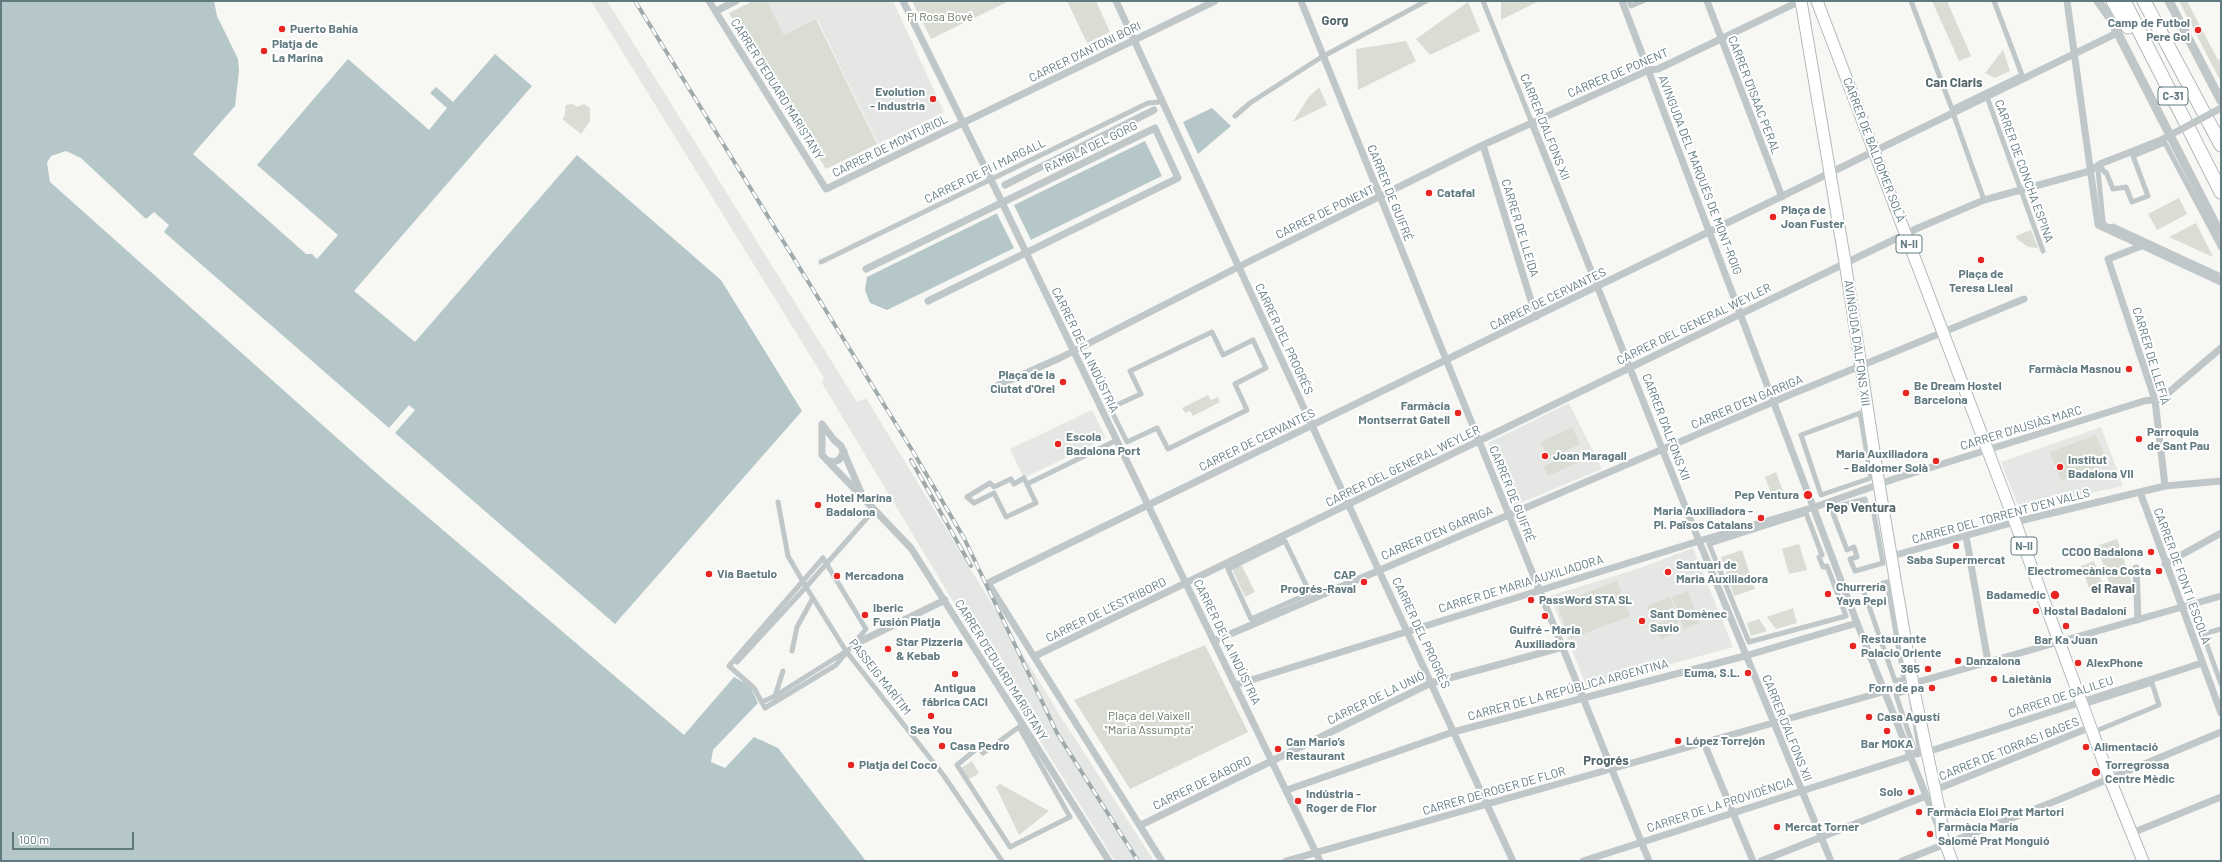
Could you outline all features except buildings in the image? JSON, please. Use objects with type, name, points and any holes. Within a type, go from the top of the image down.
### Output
[{"type":"highway","points":[[2113,1],[2134,39],[2168,86]]},
{"type":"highway","name":"C-31","points":[[2124,1],[2221,192]]},
{"type":"highway","name":"C-31","points":[[2144,1],[2221,145]]},
{"type":"main road","name":"AVINGUDA D'ALFONS XIII","points":[[1801,1],[1845,262],[1860,367],[1892,556],[1912,687],[1927,752],[1930,793],[1943,839],[1952,861]]},
{"type":"main road","name":"CARRER DE BALDOMER SOLÀ","points":[[1817,2],[2015,522],[2109,777],[2143,861]]},
{"type":"street","name":"CARRER D'EDUARD MARISTANY","points":[[709,1],[826,189]]},
{"type":"street","points":[[716,11],[736,1]]},
{"type":"street","name":"CARRER DE LA INDÚSTRIA","points":[[903,1],[964,122],[1116,440],[1273,760],[1320,861]]},
{"type":"street","name":"CARRER DEL PROGRÉS","points":[[1116,1],[1514,861]]},
{"type":"street","name":"CARRER D'ANTONI BORI","points":[[964,122],[1135,41],[1215,1]]},
{"type":"street","name":"CARRER DE GUIFRÉ","points":[[1301,1],[1649,861]]},
{"type":"street","points":[[1235,116],[1250,103],[1323,56],[1426,1]]},
{"type":"street","name":"CARRER D'ALFONS XII","points":[[1482,1],[1598,286],[1745,656],[1774,722],[1831,861]]},
{"type":"street","name":"AVINGUDA DEL MARQUÈS DE MONT-ROIG","points":[[1622,1],[1709,233],[1815,507],[1857,623],[1886,692],[1910,756],[1930,793]]},
{"type":"street","points":[[1629,1],[1631,6],[1643,1]]},
{"type":"street","name":"CARRER D'ISAAC PERAL","points":[[1707,1],[1782,197]]},
{"type":"street","name":"CARRER DE PONENT","points":[[992,388],[1074,351],[1483,145],[1649,70],[1658,68],[1801,1]]},
{"type":"street","points":[[1911,1],[1952,108],[2022,75],[1994,1]]},
{"type":"street","points":[[2067,1],[2098,225],[2221,282]]},
{"type":"street","points":[[2098,1],[2110,18],[2221,235]]},
{"type":"street","points":[[2169,1],[2221,101]]},
{"type":"street","name":"CARRER DE CERVANTES","points":[[1035,656],[988,584],[1148,504],[1312,426],[2117,33]]},
{"type":"street","name":"CARRER DE CONCHA ESPINA","points":[[1987,97],[2043,251]]},
{"type":"street","name":"CARRER DE PI I MARGALL","points":[[821,262],[1148,103],[1158,102]]},
{"type":"street","name":"CARRER DEL GENERAL WEYLER","points":[[1186,584],[1845,262],[1984,200],[2090,171],[2100,164],[2161,140],[2221,108]]},
{"type":"street","points":[[1005,185],[1154,110]]},
{"type":"street","points":[[1953,113],[1984,200]]},
{"type":"street","name":"CARRER DE MONTURIOL","points":[[826,189],[964,122]]},
{"type":"street","name":"RAMBLA DEL GORG","points":[[866,269],[1155,128],[1178,178],[928,301]]},
{"type":"street","points":[[2221,248],[2165,143],[2133,156],[2148,196],[2132,202],[2126,187],[2113,189],[2106,172],[2104,172],[2102,168],[2098,170],[2103,221],[2105,225],[2111,227],[2113,226],[2221,276]]},
{"type":"street","name":"CARRER DE LLEIDA","points":[[1483,145],[1536,316]]},
{"type":"street","name":"CARRER DE LLEFIÀ","points":[[2144,245],[2108,259],[2155,400],[2165,486]]},
{"type":"street","name":"CARRER D'EN GARRIGA","points":[[1214,641],[1379,569],[2024,299]]},
{"type":"street","points":[[1212,332],[1223,355],[1253,340],[1266,368],[1235,384],[1248,410],[1168,449],[1157,428],[1127,442],[1110,408],[1141,394],[1130,371],[1212,332]]},
{"type":"street","name":"CARRER D'AUSIÀS MARC","points":[[1815,507],[1879,484],[1987,450],[2144,401],[2155,400],[2169,393],[2221,348]]},
{"type":"street","points":[[1860,413],[1871,478],[1821,495],[1801,434],[1860,413]]},
{"type":"street","points":[[822,424],[834,440],[844,451],[839,460],[833,462],[827,460],[822,455],[822,424]]},
{"type":"street","points":[[821,449],[826,442],[834,440]]},
{"type":"street","points":[[1027,484],[1116,440]]},
{"type":"street","name":"CARRER D'EDUARD MARISTANY","points":[[844,451],[864,499]]},
{"type":"street","name":"CARRER D'EDUARD MARISTANY","points":[[827,460],[911,548],[1109,861]]},
{"type":"street","points":[[1024,478],[1027,484],[1036,503],[1006,517],[994,493],[974,503],[967,497],[990,483],[994,487],[1011,479],[1014,484],[1024,478]]},
{"type":"street","name":"CARRER DEL TORRENT D'EN VALLS","points":[[1892,556],[2015,522],[2165,486],[2221,481]]},
{"type":"street","name":"CARRER DE FONT I ESCOLÀ","points":[[2140,492],[2165,564],[2221,713]]},
{"type":"street","points":[[1865,499],[1867,510],[1873,509],[1883,563],[1855,571],[1850,559],[1858,557],[1854,547],[1847,550],[1830,508],[1865,499]]},
{"type":"street","name":"PASSEIG MARÍTIM","points":[[778,502],[788,556],[846,652],[944,776],[1002,861]]},
{"type":"street","name":"CARRER DE MARIA AUXILIADORA","points":[[1235,685],[1407,630],[1815,507]]},
{"type":"street","points":[[736,663],[827,564],[874,510]]},
{"type":"street","points":[[1806,513],[1822,555],[1819,557],[1823,568],[1827,566],[1846,616],[1748,642],[1709,544],[1806,513]]},
{"type":"street","points":[[2165,564],[2221,533]]},
{"type":"street","points":[[1966,536],[1988,662]]},
{"type":"street","points":[[1285,541],[1310,593],[1251,619],[1228,569],[1285,541]]},
{"type":"street","points":[[762,702],[775,696],[846,652],[854,645],[866,629],[823,558],[729,666],[754,688],[765,708],[835,666],[846,652]]},
{"type":"street","points":[[2136,568],[2138,620]]},
{"type":"street","points":[[1888,582],[1904,679],[1895,681],[1862,588],[1888,582]]},
{"type":"street","name":"CARRER DE L'ESTRIBORD","points":[[1035,656],[1186,584]]},
{"type":"street","name":"CARRER DE ROGER DE FLOR","points":[[1286,861],[1612,770],[1774,722],[1886,692],[1912,687],[1988,662],[2221,596]]},
{"type":"street","points":[[792,651],[797,627],[813,598]]},
{"type":"street","points":[[854,645],[944,600]]},
{"type":"street","name":"CARRER DE LA REPÚBLICA ARGENTINA","points":[[1287,790],[1453,732],[1745,656],[1857,623]]},
{"type":"street","points":[[2221,629],[2203,634],[2221,684]]},
{"type":"street","name":"CARRER DE LA UNIÓ","points":[[1273,760],[1431,683],[1563,647]]},
{"type":"street","points":[[1035,656],[1162,861]]},
{"type":"street","name":"CARRER DE GALILEU","points":[[1927,752],[2202,663]]},
{"type":"street","points":[[775,696],[783,671]]},
{"type":"street","points":[[2152,683],[2159,705],[2096,731],[2086,704],[2152,683]]},
{"type":"street","points":[[1912,687],[1920,754],[1916,755],[1896,695],[1912,687]]},
{"type":"street","points":[[1019,727],[1070,817],[1010,847],[956,765],[979,747],[984,753],[1019,727]]},
{"type":"street","name":"CARRER DE TORRAS I BAGES","points":[[1761,861],[2091,727]]},
{"type":"street","points":[[1902,861],[1943,839],[2109,777],[2221,732]]},
{"type":"street","points":[[1704,743],[1753,861]]},
{"type":"street","name":"CARRER DE LA PROVIDÈNCIA","points":[[1583,861],[1910,756]]},
{"type":"street","name":"CARRER DE BABORD","points":[[1141,825],[1273,760]]},
{"type":"street","points":[[2132,833],[2221,797]]},
{"type":"shaded area","points":[[1,1],[214,1],[217,16],[238,59],[239,71],[235,106],[193,154],[306,254],[312,254],[317,259],[338,235],[257,165],[348,59],[429,130],[447,108],[430,93],[436,87],[453,102],[495,54],[532,86],[354,291],[415,342],[577,155],[721,280],[802,411],[615,624],[395,433],[415,410],[409,405],[389,428],[164,232],[169,225],[154,212],[146,219],[81,158],[66,151],[51,156],[47,163],[50,182],[383,479],[684,735],[734,677],[750,686],[758,703],[713,750],[711,762],[725,768],[754,737],[778,748],[866,861],[1,861]]},
{"type":"shaded area","points":[[591,1],[607,1],[857,402],[866,398],[1061,717],[1154,861],[1115,861],[951,598],[822,383],[824,378]]},
{"type":"shaded area","points":[[767,1],[893,1],[944,112],[878,144],[817,19],[784,35]]},
{"type":"shaded area","points":[[1212,108],[1231,126],[1198,154],[1183,122]]},
{"type":"shaded area","points":[[1145,141],[1162,176],[887,310],[870,303],[865,290],[867,277]]},
{"type":"shaded area","name":"Joan Maragall","points":[[1569,403],[1602,469],[1513,506],[1488,443]]},
{"type":"shaded area","name":"Escola Badalona Port","points":[[1092,410],[1106,438],[1024,478],[1010,449]]},
{"type":"shaded area","name":"Institut Badalona VII","points":[[2101,427],[2123,486],[2019,508],[2001,462]]},
{"type":"shaded area","name":"Sant Domènec Savio","points":[[1693,548],[1733,647],[1587,687],[1550,596],[1640,568]]},
{"type":"green space","points":[[753,1],[767,1],[784,35],[816,19],[877,144],[826,169],[729,13]]},
{"type":"green space","name":"Pl Rosa Bové","points":[[912,1],[1009,1],[931,39]]},
{"type":"green space","points":[[1067,1],[1096,1],[1110,32],[1087,43]]},
{"type":"green space","points":[[1501,1],[1539,1],[1501,20]]},
{"type":"green space","points":[[1932,1],[1947,1],[1971,56],[1959,61]]},
{"type":"green space","name":"Camp de Futbol Pere Gol","points":[[2179,1],[2187,1],[2218,60],[2221,59],[2221,82]]},
{"type":"green space","points":[[1468,2],[1480,31],[1430,55],[1416,39]]},
{"type":"green space","points":[[1406,41],[1416,61],[1358,90],[1356,49]]},
{"type":"green space","points":[[2003,50],[2010,71],[1995,78],[1985,73]]},
{"type":"green space","points":[[1319,87],[1327,105],[1293,122],[1308,98]]},
{"type":"green space","points":[[573,104],[577,107],[584,104],[590,108],[590,121],[581,134],[562,119],[564,118],[566,105]]},
{"type":"green space","points":[[2179,198],[2187,214],[2157,230],[2148,214]]},
{"type":"green space","points":[[2196,223],[2213,257],[2169,237]]},
{"type":"green space","points":[[2031,230],[2038,248],[2028,247],[2017,239],[2016,236]]},
{"type":"green space","points":[[1208,395],[1211,400],[1218,397],[1220,402],[1193,416],[1190,411],[1185,413],[1182,408]]},
{"type":"green space","points":[[1572,427],[1580,444],[1549,459],[1541,442]]},
{"type":"green space","points":[[2096,435],[2107,463],[2061,481],[2050,452]]},
{"type":"green space","points":[[1575,452],[1579,462],[1548,476],[1544,466]]},
{"type":"green space","points":[[1776,472],[1783,491],[1772,496],[1765,477]]},
{"type":"green space","points":[[2117,539],[2132,584],[2112,591],[2097,546]]},
{"type":"green space","points":[[1799,544],[1807,570],[1789,574],[1782,549]]},
{"type":"green space","points":[[1742,550],[1755,589],[1734,596],[1721,557]]},
{"type":"green space","points":[[2094,561],[2104,588],[2091,593],[2081,566]]},
{"type":"green space","points":[[1241,564],[1255,592],[1245,597],[1232,569]]},
{"type":"green space","points":[[1617,581],[1630,616],[1570,639],[1557,604]]},
{"type":"green space","points":[[1688,591],[1700,623],[1684,629],[1672,597]]},
{"type":"green space","points":[[1670,597],[1676,612],[1652,621],[1647,606]]},
{"type":"green space","points":[[1793,608],[1797,623],[1776,629],[1767,617]]},
{"type":"green space","points":[[1675,616],[1682,630],[1661,639],[1655,625]]},
{"type":"green space","points":[[1759,619],[1767,631],[1751,636],[1747,623]]},
{"type":"green space","name":"Plaça del Vaixell \"Maria Assumpta\"","points":[[1205,645],[1248,732],[1130,789],[1074,700]]},
{"type":"green space","points":[[972,761],[979,773],[968,780],[960,769]]},
{"type":"green space","points":[[1000,784],[1049,811],[1019,835],[996,787]]},
{"type":"pier","points":[[1013,203],[1032,242],[1015,250],[996,212]]},
{"type":"railway","points":[[635,1],[912,450],[964,538],[1057,733],[1138,861]]},
{"type":"railway","points":[[911,460],[971,566]]},
{"type":"place","name":"Puerto Bahía","points":[[282,29]]},
{"type":"place","name":"Camp de Futbol Pere Gol","points":[[2198,30]]},
{"type":"place","name":"Platja de La Marina","points":[[264,51]]},
{"type":"place","name":"Evolution - Industria","points":[[933,99]]},
{"type":"place","name":"Catafal","points":[[1429,193]]},
{"type":"place","name":"Plaça de Joan Fuster","points":[[1773,217]]},
{"type":"place","name":"Plaça de Teresa Lleal","points":[[1981,260]]},
{"type":"place","name":"Farmàcia Masnou","points":[[2129,369]]},
{"type":"place","name":"Plaça de la Ciutat d'Orel","points":[[1063,382]]},
{"type":"place","name":"Be Dream Hostel Barcelona","points":[[1906,393]]},
{"type":"place","name":"Farmàcia Montserrat Gatell","points":[[1458,413]]},
{"type":"place","name":"Parroquia de Sant Pau","points":[[2139,439]]},
{"type":"place","name":"Escola Badalona Port","points":[[1058,444]]},
{"type":"place","name":"Joan Maragall","points":[[1545,456]]},
{"type":"place","name":"Maria Auxiliadora - Baldomer Solà","points":[[1936,461]]},
{"type":"place","name":"Institut Badalona VII","points":[[2060,467]]},
{"type":"place","name":"Pep Ventura","points":[[1808,495]]},
{"type":"place","name":"Hotel Marina Badalona","points":[[818,505]]},
{"type":"place","name":"Maria Auxiliadora - Pl. Països Catalans","points":[[1761,518]]},
{"type":"place","name":"Saba Supermercat","points":[[1956,546]]},
{"type":"place","name":"CCOO Badalona","points":[[2151,552]]},
{"type":"place","name":"Electromecànica Costa","points":[[2159,571]]},
{"type":"place","name":"Santuari de Maria Auxiliadora","points":[[1668,572]]},
{"type":"place","name":"Via Baetulo","points":[[709,574]]},
{"type":"place","name":"Mercadona","points":[[837,576]]},
{"type":"place","name":"CAP Progrés-Raval","points":[[1364,582]]},
{"type":"place","name":"Churrería Yaya Pepi","points":[[1828,594]]},
{"type":"place","name":"Badamedic","points":[[2055,595]]},
{"type":"place","name":"PassWord STA SL","points":[[1531,600]]},
{"type":"place","name":"Hostal Badaloní","points":[[2036,611]]},
{"type":"place","name":"Iberic Fusión Platja","points":[[865,615]]},
{"type":"place","name":"Guifré - Maria Auxiliadora","points":[[1545,616]]},
{"type":"place","name":"Sant Domènec Savio","points":[[1642,621]]},
{"type":"place","name":"Bar Ka Juan","points":[[2066,626]]},
{"type":"place","name":"Restaurante Palacio Oriente","points":[[1853,646]]},
{"type":"place","name":"Star Pizzeria & Kebab","points":[[888,649]]},
{"type":"place","name":"Danzalona","points":[[1958,661]]},
{"type":"place","name":"AlexPhone","points":[[2078,663]]},
{"type":"place","name":"365","points":[[1928,669]]},
{"type":"place","name":"Euma, S.L.","points":[[1748,673]]},
{"type":"place","name":"Antigua fábrica CACI","points":[[955,674]]},
{"type":"place","name":"Laietània","points":[[1994,679]]},
{"type":"place","name":"Forn de pa","points":[[1932,688]]},
{"type":"place","name":"Sea You","points":[[931,716]]},
{"type":"place","name":"Casa Agustí","points":[[1869,717]]},
{"type":"place","name":"Bar MOKA","points":[[1887,731]]},
{"type":"place","name":"López Torrejón","points":[[1678,741]]},
{"type":"place","name":"Casa Pedro","points":[[942,746]]},
{"type":"place","name":"Alimentació","points":[[2086,747]]},
{"type":"place","name":"Can Mario’s Restaurant","points":[[1278,749]]},
{"type":"place","name":"Platja del Coco","points":[[851,765]]},
{"type":"place","name":"Torregrossa Centre Mèdic","points":[[2096,772]]},
{"type":"place","name":"Solo","points":[[1911,792]]},
{"type":"place","name":"Indústria - Roger de Flor","points":[[1298,801]]},
{"type":"place","name":"Farmàcia Eloi Prat Martori","points":[[1919,812]]},
{"type":"place","name":"Mercat Torner","points":[[1777,827]]},
{"type":"place","name":"Farmàcia María Salomé Prat Monguió","points":[[1930,834]]},
{"type":"district","name":"Gorg","points":[[1335,21]]},
{"type":"district","name":"Can Claris","points":[[1954,83]]},
{"type":"district","name":"Pep Ventura","points":[[1861,508]]},
{"type":"district","name":"el Raval","points":[[2113,589]]},
{"type":"district","name":"Progrés","points":[[1606,761]]}]
